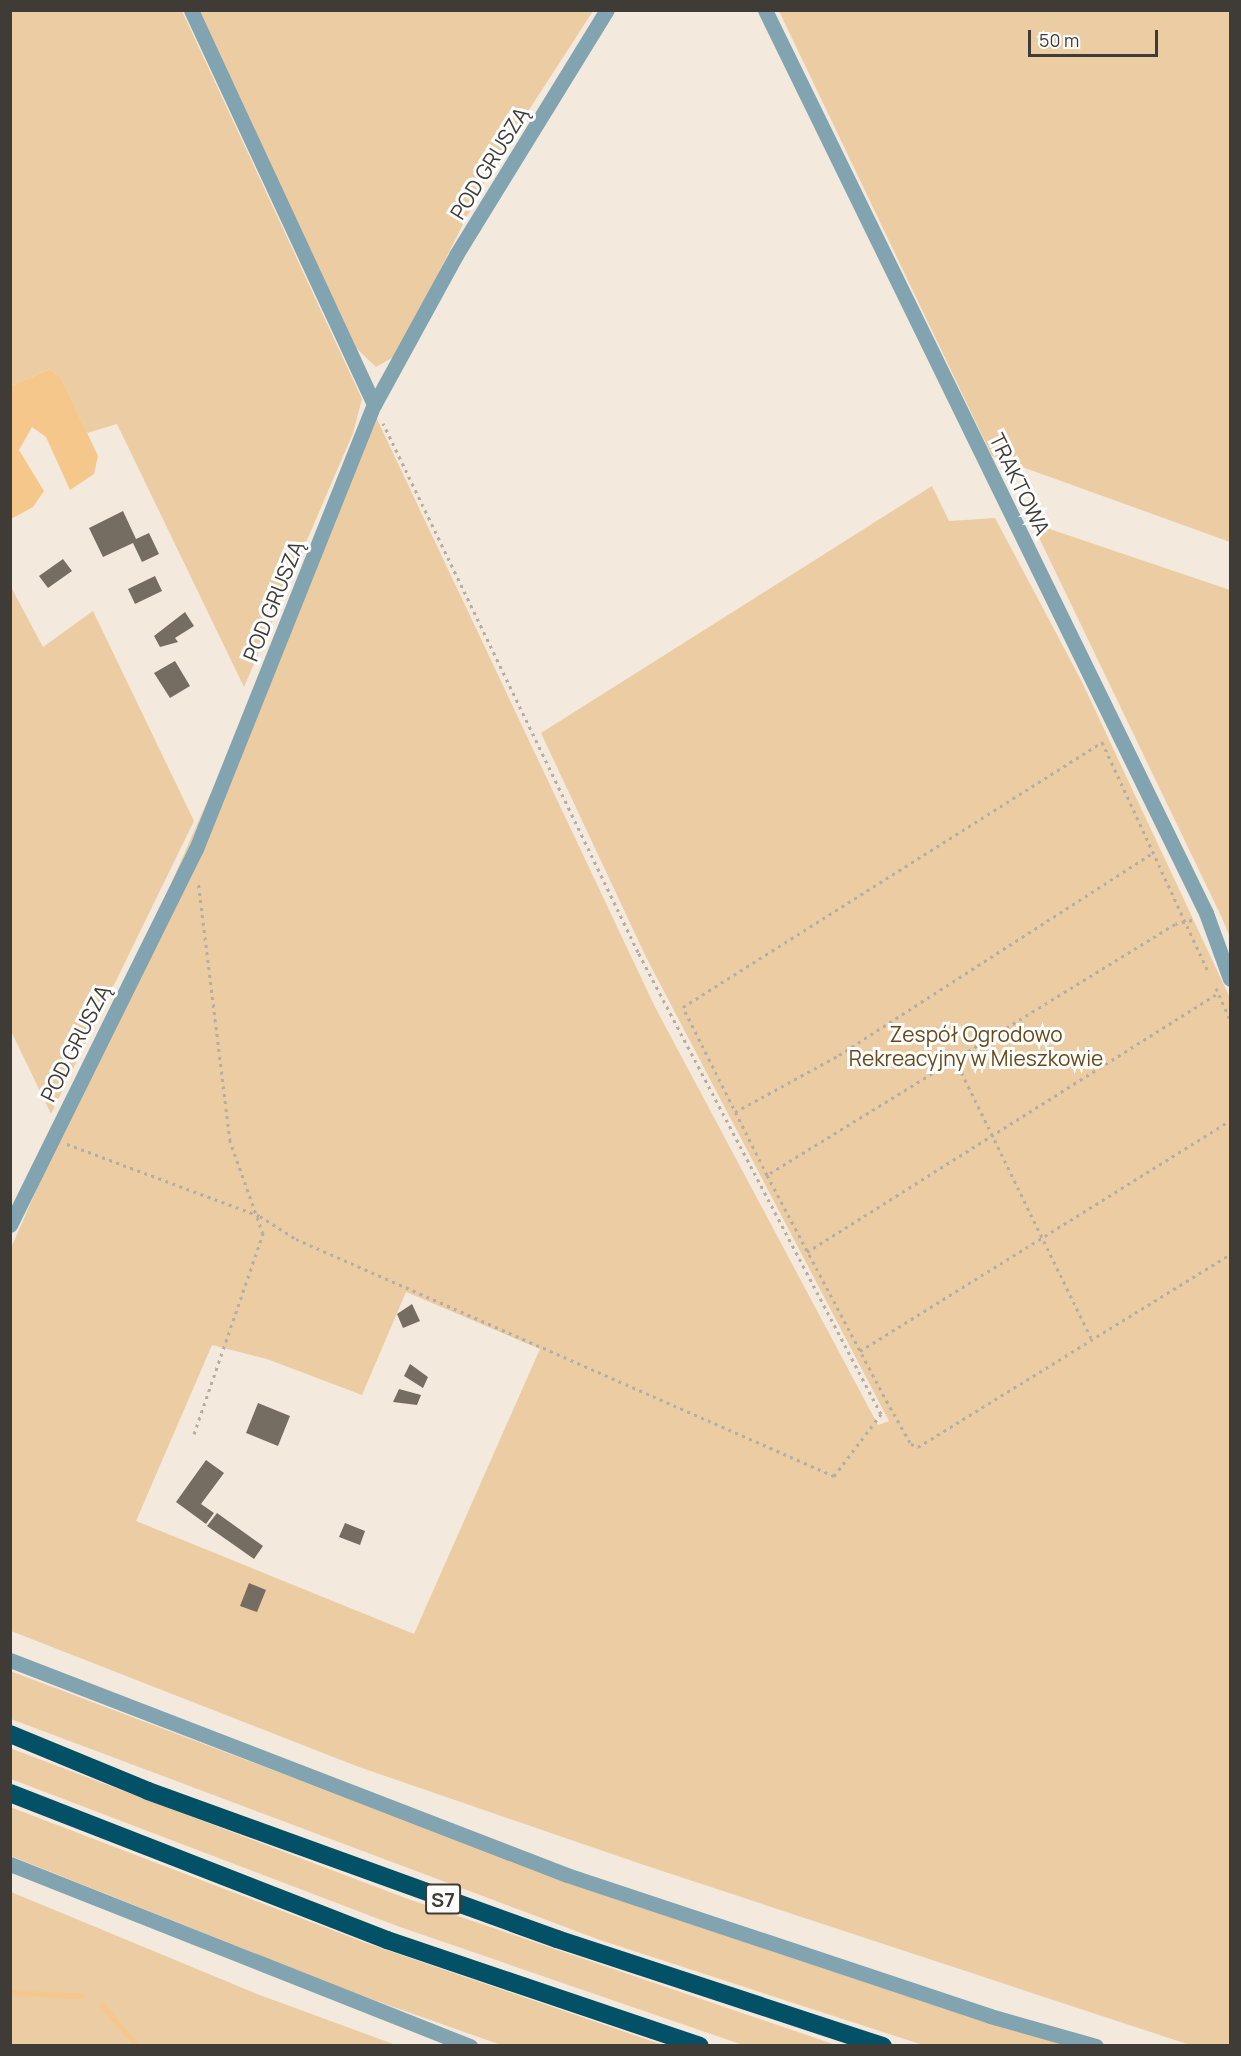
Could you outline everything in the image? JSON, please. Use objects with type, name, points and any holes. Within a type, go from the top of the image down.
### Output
[{"type":"highway","name":"S7","points":[[10,1734],[148,1791],[556,1940],[883,2046]]},
{"type":"highway","points":[[10,1793],[387,1940],[700,2046]]},
{"type":"street","points":[[191,10],[374,405]]},
{"type":"street","name":"POD GRUSZĄ","points":[[10,1225],[51,1138],[196,849],[374,405],[456,255],[607,10]]},
{"type":"street","name":"TRAKTOWA","points":[[765,10],[1206,913],[1230,979]]},
{"type":"street","points":[[10,1660],[567,1875],[990,2016],[1096,2046]]},
{"type":"street","points":[[10,1864],[470,2046]]},
{"type":"path","points":[[51,1138],[260,1216],[297,1239],[834,1476],[881,1414],[638,952],[374,405]]},
{"type":"path","points":[[1230,1019],[1102,742],[683,1007],[807,1252],[911,1444],[918,1447],[1230,1254]]},
{"type":"path","points":[[194,1434],[259,1258],[260,1216],[230,1141],[196,849]]},
{"type":"path","points":[[735,1112],[839,1055],[1152,853]]},
{"type":"path","points":[[767,1175],[1185,921],[1194,920]]},
{"type":"path","points":[[807,1252],[1218,993]]},
{"type":"path","points":[[956,1059],[1092,1340]]},
{"type":"path","points":[[860,1351],[1230,1121]]},
{"type":"green space","points":[[11,11],[182,11],[362,399],[353,433],[244,687],[117,424],[87,433],[61,378],[50,369],[11,386]]},
{"type":"green space","points":[[195,11],[593,11],[492,167],[397,355],[376,367],[354,346]]},
{"type":"green space","points":[[779,11],[1230,11],[1230,542],[992,456]]},
{"type":"green space","name":"Zespół Ogrodowo Rekreacyjny w Mieszkowie","points":[[376,417],[655,1007],[878,1425],[889,1421],[646,957],[541,733],[932,486],[949,521],[995,518],[1082,682],[1230,998],[1230,2045],[1190,2045],[644,1865],[359,1767],[11,1631],[11,1248]],"holes":[[[406,1292],[540,1349],[414,1634],[136,1521],[212,1345],[267,1359],[362,1395]]]},
{"type":"green space","points":[[1032,523],[1230,590],[1230,937],[1222,918]]},
{"type":"green space","points":[[11,587],[43,647],[93,611],[194,821],[51,1114],[11,1031]]},
{"type":"green space","points":[[10,1671],[599,1893],[1069,2045],[923,2045],[600,1940],[11,1719]]},
{"type":"green space","points":[[10,1748],[408,1899],[836,2045],[743,2045],[400,1927],[11,1779]]},
{"type":"green space","points":[[10,1807],[366,1943],[663,2045],[501,2045],[354,1993],[11,1856]]},
{"type":"green space","points":[[11,1892],[257,1994],[396,2045],[11,2045]]},
{"type":"shaded area","points":[[50,369],[61,378],[98,456],[94,474],[70,490],[46,437],[32,427],[19,450],[44,491],[33,507],[11,519],[11,386]]},
{"type":"building","points":[[123,511],[136,539],[149,533],[159,554],[142,562],[133,543],[103,557],[89,528]]},
{"type":"building","points":[[63,559],[72,571],[48,588],[39,576]]},
{"type":"building","points":[[155,576],[162,591],[135,604],[128,589]]},
{"type":"building","points":[[185,612],[194,626],[175,638],[178,642],[160,647],[154,636]]},
{"type":"building","points":[[175,661],[190,686],[170,698],[154,673]]},
{"type":"building","points":[[412,1304],[420,1321],[403,1328],[397,1314]]},
{"type":"building","points":[[410,1364],[428,1377],[423,1388],[404,1376]]},
{"type":"building","points":[[399,1389],[421,1395],[417,1405],[393,1402]]},
{"type":"building","points":[[258,1403],[290,1416],[278,1446],[246,1433]]},
{"type":"building","points":[[206,1460],[224,1473],[201,1504],[214,1513],[206,1524],[176,1502]]},
{"type":"building","points":[[217,1513],[263,1546],[254,1559],[207,1526]]},
{"type":"building","points":[[345,1523],[365,1531],[360,1545],[339,1537]]},
{"type":"building","points":[[249,1583],[266,1590],[257,1612],[240,1606]]},
{"type":"waterway","points":[[10,1992],[81,1996]]},
{"type":"waterway","points":[[102,2005],[137,2046]]}]
